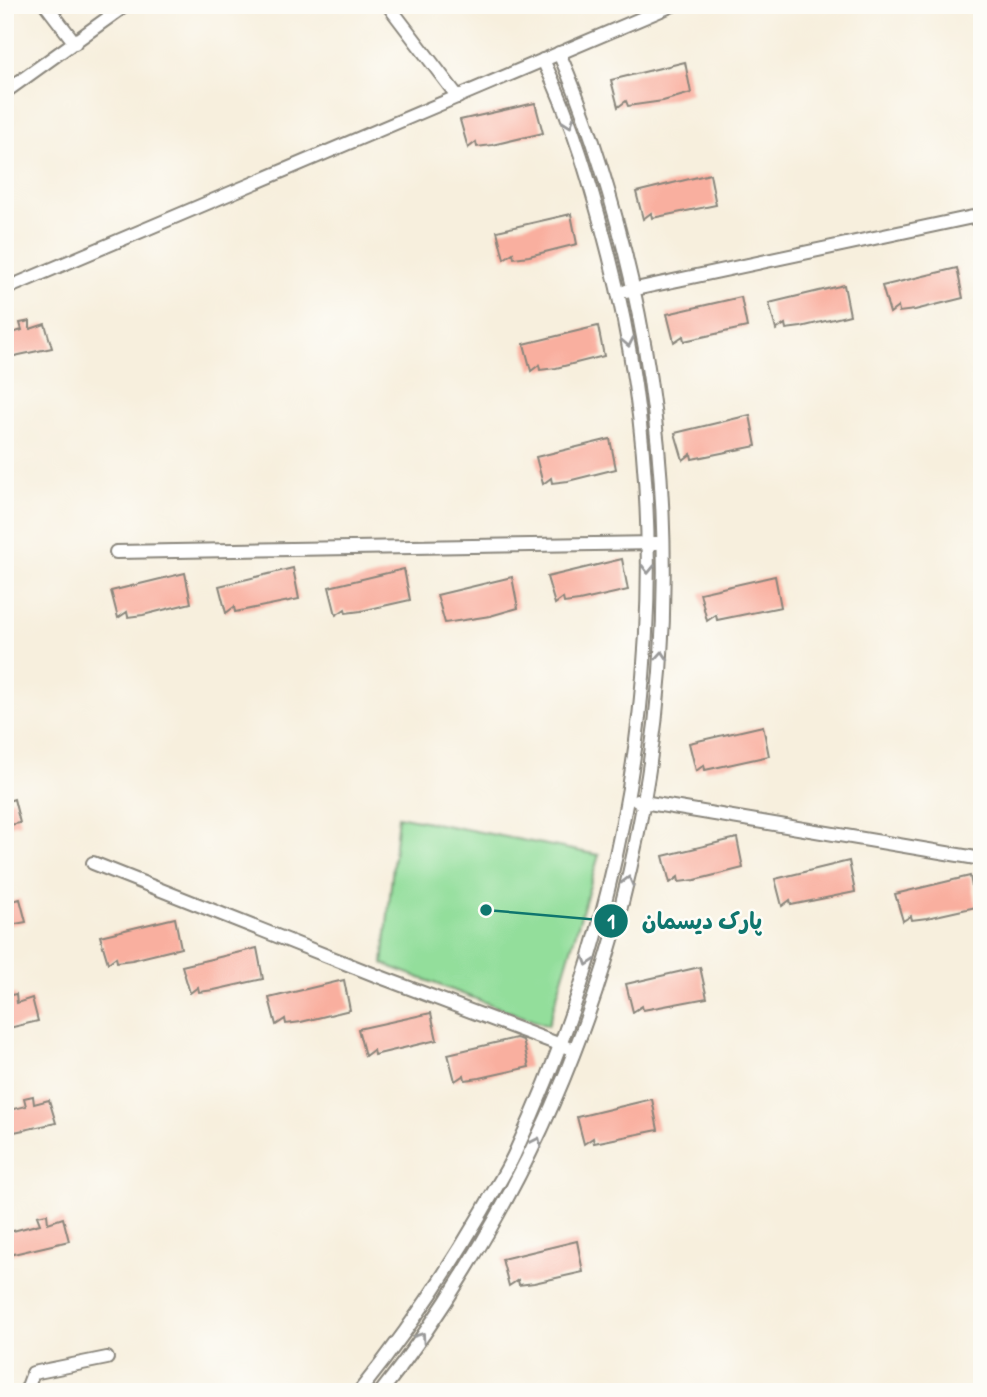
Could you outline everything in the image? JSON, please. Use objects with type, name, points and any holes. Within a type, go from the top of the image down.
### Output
[{"type":"street","points":[[46,5],[75,43]]},
{"type":"street","points":[[5,93],[126,5]]},
{"type":"street","points":[[388,5],[457,97]]},
{"type":"street","points":[[5,289],[673,5]]},
{"type":"street","points":[[380,1392],[444,1305],[483,1242],[526,1165],[575,1052],[608,958],[633,862],[645,802],[659,703],[664,618],[664,542],[652,384],[635,290],[615,211],[593,139],[559,53]]},
{"type":"street","points":[[359,1392],[449,1269],[513,1157],[561,1044],[592,952],[616,863],[641,710],[648,617],[649,543],[636,386],[618,293],[598,216],[577,145],[555,83],[543,60]]},
{"type":"street","points":[[618,293],[982,215]]},
{"type":"street","points":[[116,552],[664,542]]},
{"type":"street","points":[[627,799],[982,859]]},
{"type":"street","points":[[93,863],[375,975],[561,1044],[575,1052]]},
{"type":"street","points":[[26,1392],[33,1373],[107,1358]]},
{"type":"green space","points":[[398,816],[599,855],[548,1026],[383,964]]},
{"type":"building","points":[[685,62],[691,93],[663,101],[628,106],[626,101],[618,107],[611,80]]},
{"type":"building","points":[[535,103],[543,133],[492,145],[477,147],[476,142],[468,148],[460,120]]},
{"type":"building","points":[[710,174],[716,205],[652,218],[651,213],[643,219],[636,192]]},
{"type":"building","points":[[571,214],[577,244],[529,256],[514,258],[513,253],[504,259],[497,231]]},
{"type":"building","points":[[957,268],[963,298],[915,310],[899,312],[898,307],[890,313],[882,286]]},
{"type":"building","points":[[844,285],[850,315],[801,327],[786,329],[785,324],[776,330],[769,303]]},
{"type":"building","points":[[741,297],[747,327],[684,341],[683,336],[674,342],[667,314]]},
{"type":"building","points":[[30,321],[30,329],[45,324],[52,348],[5,358],[5,335],[22,330],[20,323]]},
{"type":"building","points":[[598,326],[604,356],[556,368],[540,370],[539,365],[531,371],[524,344]]},
{"type":"building","points":[[750,415],[756,446],[692,459],[691,454],[683,460],[675,433]]},
{"type":"building","points":[[610,439],[616,469],[568,481],[552,483],[551,478],[543,484],[536,457]]},
{"type":"building","points":[[622,559],[628,590],[564,603],[563,598],[555,604],[547,577]]},
{"type":"building","points":[[293,568],[299,599],[235,612],[234,607],[226,613],[219,586]]},
{"type":"building","points":[[404,569],[410,600],[361,611],[346,613],[345,609],[336,615],[329,587]]},
{"type":"building","points":[[185,573],[191,603],[143,615],[128,617],[127,612],[118,618],[111,591]]},
{"type":"building","points":[[775,576],[781,607],[717,620],[716,615],[707,621],[700,593]]},
{"type":"building","points":[[512,577],[518,608],[490,616],[445,623],[437,595]]},
{"type":"building","points":[[763,726],[769,756],[705,770],[704,765],[696,771],[689,743]]},
{"type":"building","points":[[14,799],[20,823],[5,826],[5,802]]},
{"type":"building","points":[[737,838],[743,868],[695,880],[679,882],[678,877],[670,883],[663,856]]},
{"type":"building","points":[[849,861],[855,892],[791,905],[790,900],[782,906],[775,879]]},
{"type":"building","points":[[970,876],[976,907],[927,918],[912,920],[911,916],[903,921],[895,894]]},
{"type":"building","points":[[20,899],[26,922],[5,926],[5,903]]},
{"type":"building","points":[[175,918],[181,948],[132,960],[117,962],[116,957],[108,963],[100,936]]},
{"type":"building","points":[[257,948],[263,979],[199,992],[198,987],[190,993],[182,966]]},
{"type":"building","points":[[700,967],[707,998],[643,1010],[642,1006],[633,1012],[626,984]]},
{"type":"building","points":[[344,980],[350,1010],[301,1022],[286,1024],[285,1019],[276,1025],[269,998]]},
{"type":"building","points":[[16,994],[17,1003],[32,998],[38,1021],[5,1029],[5,1005],[9,1004],[6,996]]},
{"type":"building","points":[[431,1013],[437,1040],[374,1055],[373,1050],[365,1056],[358,1029]]},
{"type":"building","points":[[516,1038],[523,1040],[529,1067],[465,1080],[464,1075],[455,1081],[448,1054]]},
{"type":"building","points":[[33,1096],[34,1104],[49,1100],[56,1123],[5,1134],[5,1111],[26,1106],[24,1098]]},
{"type":"building","points":[[652,1099],[658,1130],[594,1143],[593,1138],[584,1144],[577,1117]]},
{"type":"building","points":[[47,1214],[48,1223],[63,1218],[69,1241],[5,1256],[5,1233],[40,1224],[37,1216]]},
{"type":"building","points":[[577,1241],[583,1272],[519,1285],[518,1280],[509,1286],[502,1259]]},
{"type":"place","name":"پارک دیسمان","points":[[486,910]]}]
